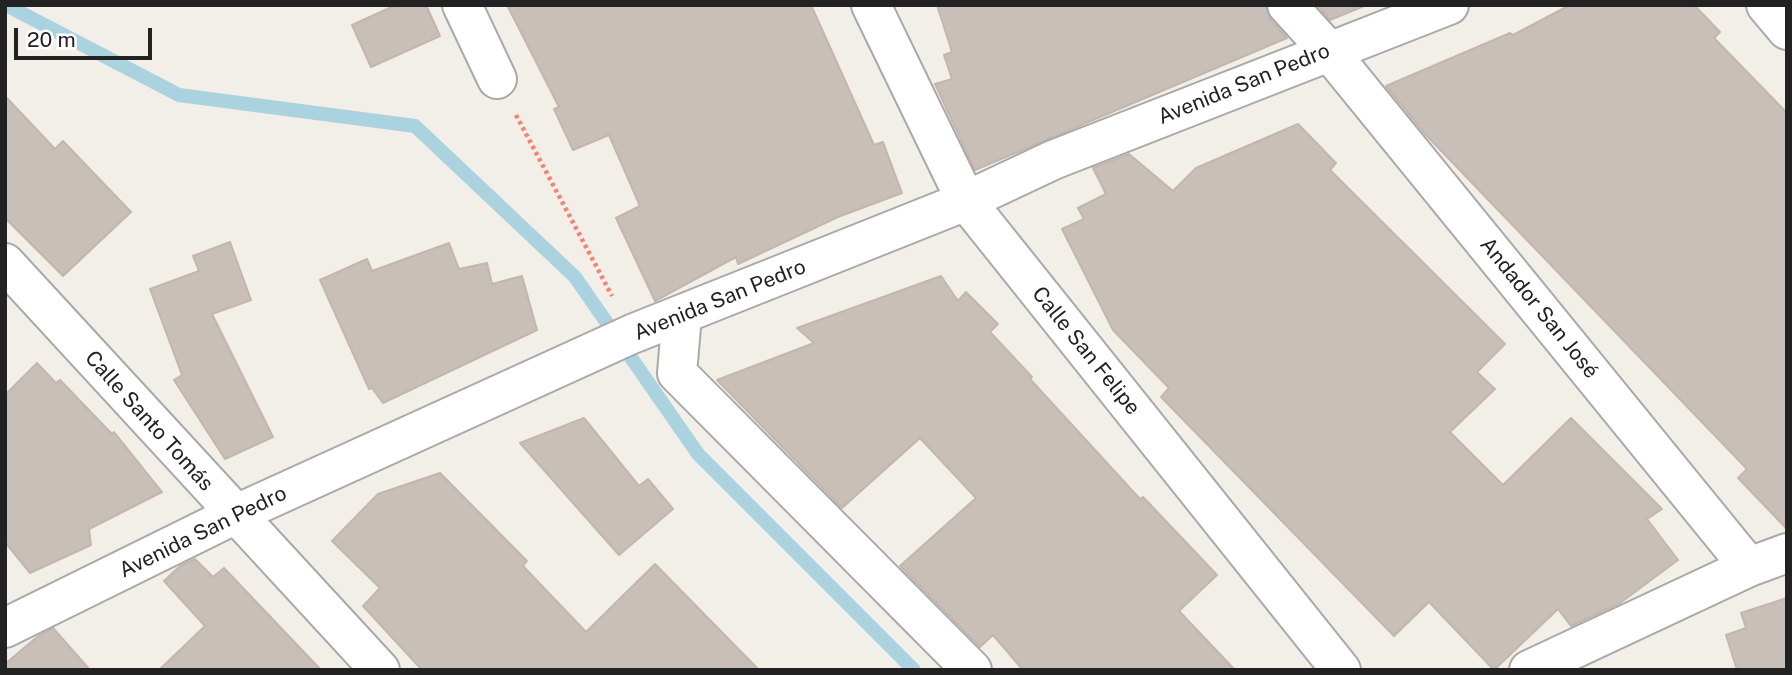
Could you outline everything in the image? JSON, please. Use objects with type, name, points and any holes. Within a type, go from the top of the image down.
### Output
[{"type":"street","points":[[462,5],[497,79]]},
{"type":"street","name":"Calle San Felipe","points":[[871,5],[966,201],[1341,670]]},
{"type":"street","name":"Andador San José","points":[[1287,5],[1328,50],[1749,567]]},
{"type":"street","name":"Avenida San Pedro","points":[[5,628],[234,515],[629,336],[966,201],[1053,160],[1328,50],[1449,5]]},
{"type":"street","points":[[1766,5],[1787,30]]},
{"type":"street","name":"Calle Santo Tomás","points":[[5,263],[234,515],[380,670]]},
{"type":"street","points":[[682,315],[677,373],[972,670]]},
{"type":"street","points":[[1529,670],[1749,567],[1787,553]]},
{"type":"path","points":[[497,79],[629,336]]},
{"type":"building","points":[[396,5],[426,5],[440,36],[371,67],[352,25]]},
{"type":"building","points":[[507,5],[811,5],[874,145],[883,142],[902,193],[838,217],[738,264],[736,257],[655,301],[616,218],[640,206],[609,135],[573,150],[554,109],[559,107]]},
{"type":"building","points":[[937,5],[1266,5],[1270,19],[1287,38],[975,170],[935,84],[952,79],[944,55],[952,52]]},
{"type":"building","points":[[1317,5],[1364,5],[1364,6],[1330,20]]},
{"type":"building","points":[[1570,5],[1694,5],[1720,32],[1714,38],[1787,113],[1787,529],[1738,478],[1747,469],[1425,134],[1386,86],[1510,33],[1513,35]]},
{"type":"building","points":[[5,96],[55,149],[63,141],[131,212],[63,276],[5,218]]},
{"type":"building","points":[[1298,124],[1336,163],[1330,170],[1505,344],[1477,372],[1495,389],[1450,432],[1503,485],[1571,418],[1662,509],[1647,519],[1678,560],[1620,603],[1571,626],[1558,609],[1494,670],[1429,602],[1394,636],[1161,397],[1169,388],[1113,330],[1062,229],[1084,219],[1078,208],[1106,194],[1093,168],[1129,154],[1173,191],[1196,168]]},
{"type":"building","points":[[230,242],[251,300],[212,314],[273,437],[225,459],[174,380],[182,375],[150,289],[199,271],[193,256]]},
{"type":"building","points":[[449,243],[459,269],[487,263],[492,284],[522,276],[537,330],[383,403],[372,388],[369,389],[320,280],[367,259],[372,271]]},
{"type":"building","points":[[941,276],[958,301],[966,292],[998,324],[990,332],[1032,377],[1030,379],[1140,499],[1143,497],[1217,575],[1179,611],[1235,670],[1023,670],[993,635],[980,647],[900,566],[976,498],[920,438],[842,508],[717,380],[814,343],[797,328]]},
{"type":"building","points":[[37,363],[56,383],[60,380],[112,434],[114,432],[162,492],[89,529],[91,545],[30,573],[5,542],[5,395]]},
{"type":"building","points":[[584,418],[639,486],[648,479],[673,509],[619,555],[520,443]]},
{"type":"building","points":[[440,473],[527,561],[523,566],[586,632],[655,564],[759,670],[422,670],[363,606],[380,588],[332,541],[378,494]]},
{"type":"building","points":[[195,559],[213,577],[224,568],[321,670],[159,670],[205,626],[164,581],[180,566]]},
{"type":"building","points":[[1787,598],[1787,670],[1737,670],[1726,635],[1746,628],[1741,613]]},
{"type":"building","points":[[53,628],[90,670],[5,670],[5,664],[37,637]]},
{"type":"waterway","points":[[6,5],[179,95],[415,126],[575,277],[698,454],[914,670]]}]
